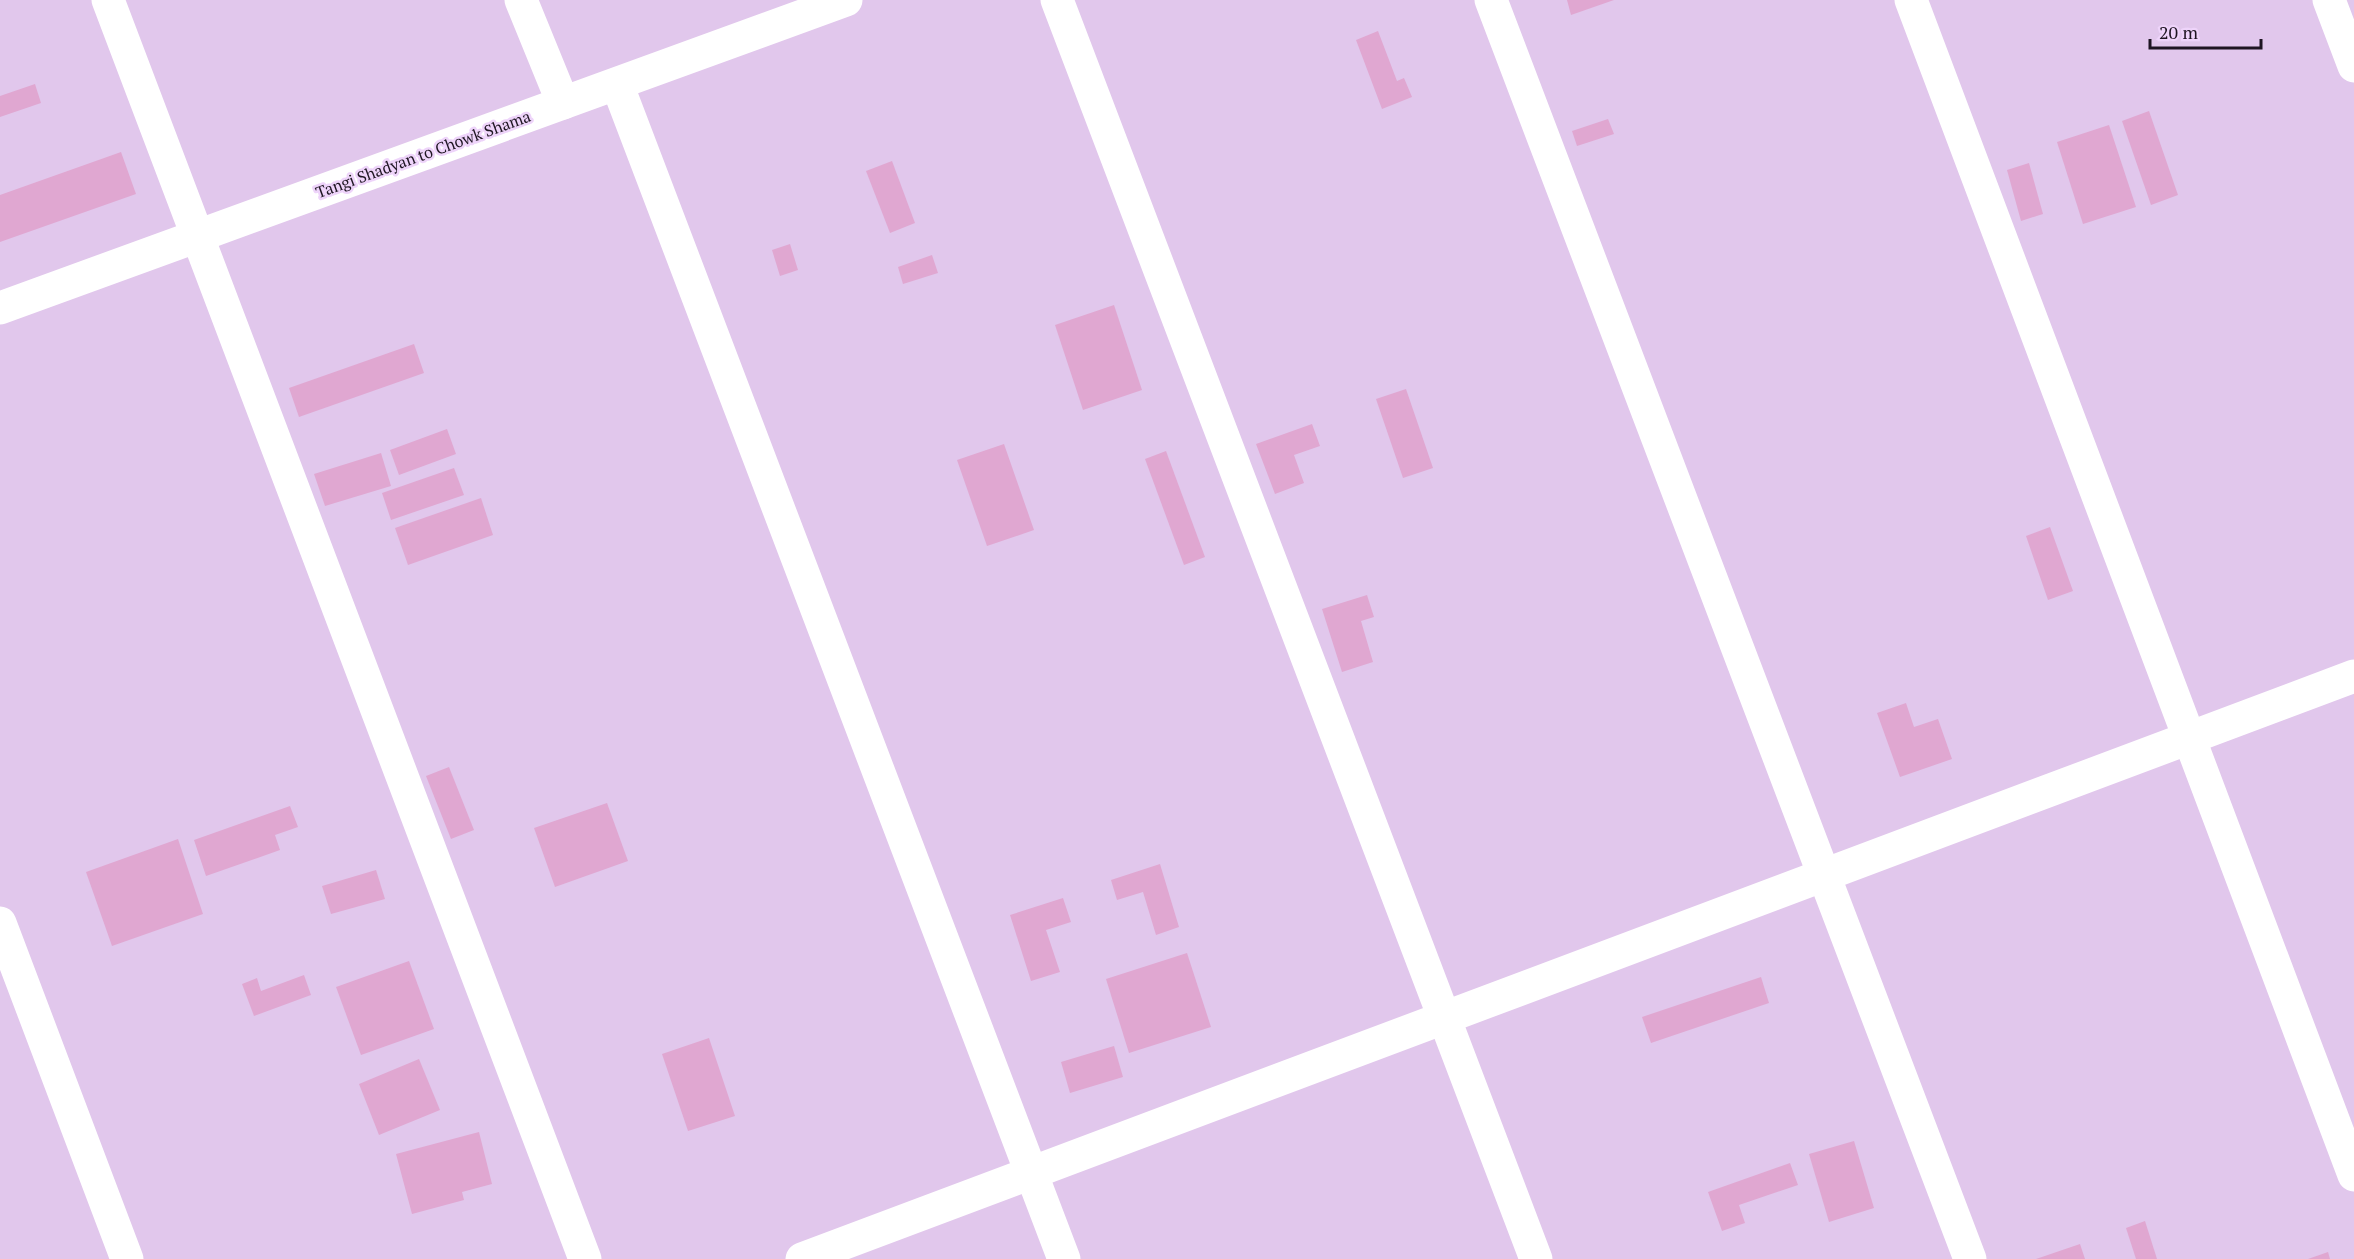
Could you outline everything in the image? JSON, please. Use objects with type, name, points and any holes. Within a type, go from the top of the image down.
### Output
[{"type":"street","points":[[108,0],[585,1259]]},
{"type":"street","points":[[521,0],[563,103]]},
{"type":"street","name":"Tangi Shadyan to Chowk Shama","points":[[0,308],[846,0]]},
{"type":"street","points":[[1057,0],[1536,1259]]},
{"type":"street","points":[[1491,0],[1970,1259]]},
{"type":"street","points":[[1911,0],[2354,1175]]},
{"type":"street","points":[[2329,0],[2354,66]]},
{"type":"street","points":[[617,84],[1064,1259]]},
{"type":"street","points":[[802,1259],[2354,676]]},
{"type":"street","points":[[0,923],[127,1259]]},
{"type":"building","points":[[1567,0],[1614,0],[1571,15]]},
{"type":"building","points":[[1378,31],[1397,81],[1404,78],[1412,97],[1382,109],[1356,40]]},
{"type":"building","points":[[35,84],[41,103],[0,117],[0,96]]},
{"type":"building","points":[[2149,111],[2178,195],[2151,205],[2122,121]]},
{"type":"building","points":[[1608,119],[1614,134],[1577,146],[1572,131]]},
{"type":"building","points":[[2109,125],[2136,207],[2083,224],[2057,142]]},
{"type":"building","points":[[121,152],[136,194],[0,242],[0,195]]},
{"type":"building","points":[[892,161],[915,223],[890,233],[866,171]]},
{"type":"building","points":[[2029,163],[2043,214],[2021,221],[2007,170]]},
{"type":"building","points":[[790,244],[798,270],[780,276],[772,250]]},
{"type":"building","points":[[932,255],[938,273],[903,284],[898,267]]},
{"type":"building","points":[[1114,305],[1142,390],[1083,410],[1055,325]]},
{"type":"building","points":[[414,344],[424,373],[299,417],[289,388]]},
{"type":"building","points":[[1406,389],[1433,468],[1403,478],[1376,399]]},
{"type":"building","points":[[1312,424],[1320,446],[1294,455],[1304,483],[1275,494],[1256,444]]},
{"type":"building","points":[[447,429],[456,454],[399,475],[390,450]]},
{"type":"building","points":[[1004,444],[1034,530],[987,546],[957,460]]},
{"type":"building","points":[[1166,451],[1205,557],[1184,565],[1145,459]]},
{"type":"building","points":[[381,453],[391,486],[325,506],[314,474]]},
{"type":"building","points":[[454,468],[464,495],[391,520],[382,493]]},
{"type":"building","points":[[481,498],[493,535],[408,565],[395,528]]},
{"type":"building","points":[[2050,527],[2073,591],[2048,600],[2026,536]]},
{"type":"building","points":[[1367,595],[1374,617],[1361,621],[1373,662],[1342,672],[1322,609]]},
{"type":"building","points":[[1906,703],[1914,727],[1938,719],[1952,759],[1900,777],[1877,713]]},
{"type":"building","points":[[449,767],[474,830],[451,839],[426,776]]},
{"type":"building","points":[[607,803],[628,861],[555,887],[534,828]]},
{"type":"building","points":[[290,806],[298,827],[275,835],[280,850],[206,876],[194,840]]},
{"type":"building","points":[[178,839],[203,914],[112,946],[86,872]]},
{"type":"building","points":[[1160,864],[1179,927],[1156,935],[1143,892],[1117,900],[1111,880]]},
{"type":"building","points":[[376,870],[385,899],[331,914],[322,886]]},
{"type":"building","points":[[1063,898],[1071,922],[1046,930],[1060,972],[1031,981],[1010,915]]},
{"type":"building","points":[[1187,953],[1211,1027],[1129,1053],[1106,979]]},
{"type":"building","points":[[409,961],[434,1029],[361,1055],[336,987]]},
{"type":"building","points":[[304,975],[311,995],[254,1016],[242,984],[257,978],[261,991]]},
{"type":"building","points":[[1761,977],[1769,1003],[1651,1043],[1642,1017]]},
{"type":"building","points":[[709,1038],[735,1116],[688,1131],[662,1054]]},
{"type":"building","points":[[1114,1046],[1123,1077],[1070,1093],[1061,1062]]},
{"type":"building","points":[[419,1059],[440,1110],[379,1135],[359,1084]]},
{"type":"building","points":[[479,1132],[492,1184],[462,1192],[464,1200],[412,1214],[396,1154]]},
{"type":"building","points":[[1854,1141],[1874,1208],[1829,1222],[1809,1154]]},
{"type":"building","points":[[1790,1163],[1798,1185],[1739,1205],[1745,1223],[1722,1231],[1708,1192]]},
{"type":"building","points":[[2145,1221],[2157,1259],[2136,1259],[2126,1228]]},
{"type":"building","points":[[2080,1244],[2085,1259],[2036,1259]]},
{"type":"building","points":[[2328,1252],[2330,1259],[2308,1259]]}]
